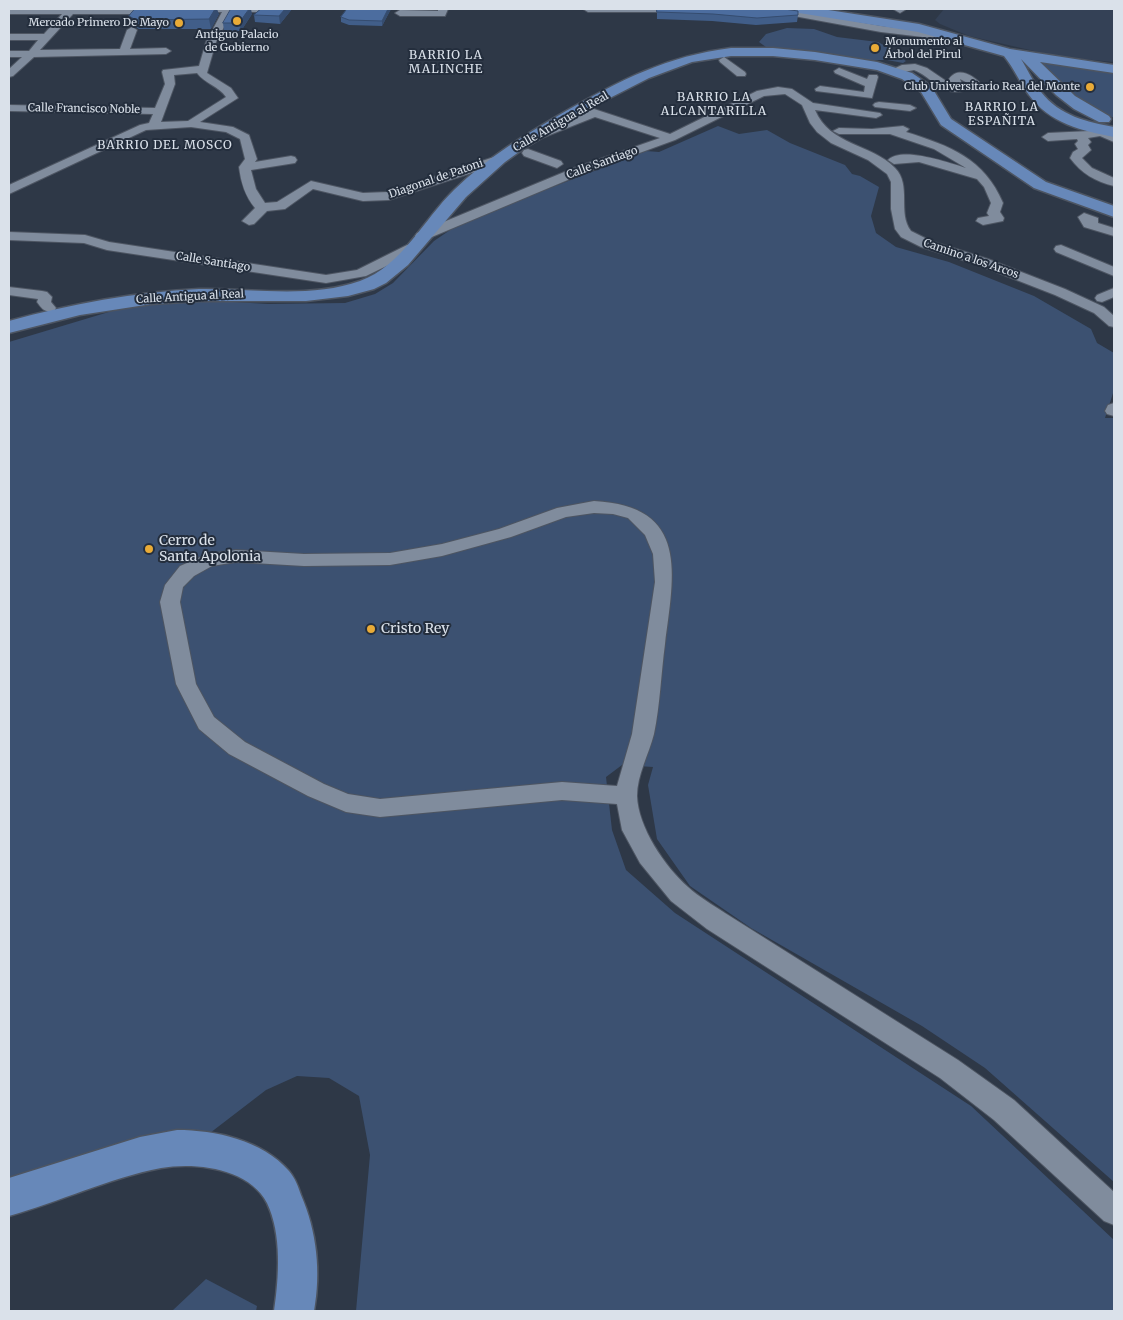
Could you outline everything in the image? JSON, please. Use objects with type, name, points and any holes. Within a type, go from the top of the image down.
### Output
[{"type":"main road","points":[[800,9],[919,28],[1009,53],[1114,69]]},
{"type":"main road","name":"Calle Antigua al Real","points":[[9,327],[53,314],[137,299],[200,294],[308,295],[344,292],[381,279],[397,266],[452,202],[498,160],[526,148],[585,106],[670,64],[698,58],[751,52],[788,52],[842,60],[894,71],[917,80],[926,88],[939,114],[952,127],[1031,179],[1053,190],[1114,212]]},
{"type":"main road","points":[[1009,53],[1022,69],[1034,94],[1051,112],[1102,133]]},
{"type":"main road","points":[[1026,56],[1064,96],[1080,107],[1114,123]]},
{"type":"main road","points":[[9,1197],[118,1162],[163,1150],[199,1149],[226,1154],[251,1163],[275,1183],[287,1204],[297,1243],[299,1287],[294,1311]]},
{"type":"street","points":[[14,11],[262,9]]},
{"type":"street","points":[[399,14],[442,14],[444,9]]},
{"type":"street","points":[[588,9],[679,9]]},
{"type":"street","points":[[772,9],[925,38],[956,38]]},
{"type":"street","points":[[826,9],[928,26],[945,31],[956,38]]},
{"type":"street","points":[[9,74],[31,54],[71,10]]},
{"type":"street","points":[[191,124],[194,120],[230,101],[231,95],[204,77],[202,73],[210,42],[228,10]]},
{"type":"street","points":[[124,52],[132,30]]},
{"type":"street","points":[[9,37],[47,37]]},
{"type":"street","points":[[9,54],[124,52],[138,57],[166,51]]},
{"type":"street","points":[[724,60],[742,74]]},
{"type":"street","points":[[894,71],[901,67],[923,69],[943,86],[951,90],[959,89],[954,79],[957,76],[966,77],[978,85]]},
{"type":"street","points":[[152,129],[170,84],[167,72],[203,69]]},
{"type":"street","points":[[820,89],[854,90],[872,86],[839,71]]},
{"type":"street","name":"Calle Santiago","points":[[9,236],[85,239],[107,246],[326,279],[343,278],[360,273],[417,242],[578,171],[672,138],[761,93],[783,90],[798,84]]},
{"type":"street","points":[[783,90],[793,94],[808,106],[855,112],[878,107],[910,108]]},
{"type":"street","points":[[854,90],[857,125],[865,133]]},
{"type":"street","name":"Camino a los Arcos","points":[[808,106],[814,121],[821,130],[835,141],[872,157],[885,165],[894,174],[897,182],[897,209],[902,230],[913,239],[983,262],[1060,292],[1099,310],[1114,323]]},
{"type":"street","points":[[878,107],[889,130],[942,147],[957,155],[981,176],[993,193],[997,203],[994,213],[998,218],[984,220]]},
{"type":"street","name":"Calle Francisco Noble","points":[[9,108],[160,110]]},
{"type":"street","points":[[526,148],[592,112],[672,138]]},
{"type":"street","points":[[9,190],[144,127],[152,129],[191,124],[230,129],[245,137],[251,159],[245,168],[247,185],[262,207],[260,212],[249,221]]},
{"type":"street","points":[[839,131],[865,133],[915,128]]},
{"type":"street","points":[[1048,137],[1102,133]]},
{"type":"street","points":[[1102,133],[1082,138],[1085,142],[1080,144],[1085,150],[1077,155],[1076,158],[1079,164],[1094,175],[1113,184]]},
{"type":"street","points":[[612,145],[628,154]]},
{"type":"street","points":[[526,148],[557,164]]},
{"type":"street","points":[[894,160],[920,158],[938,166],[981,176]]},
{"type":"street","name":"Diagonal de Patoni","points":[[262,207],[280,206],[311,185],[363,197],[389,196],[498,160]]},
{"type":"street","points":[[245,168],[286,161]]},
{"type":"street","points":[[955,169],[960,174],[961,181]]},
{"type":"street","points":[[1084,217],[1093,221],[1087,221],[1089,224],[1114,232]]},
{"type":"street","points":[[1114,261],[1061,249],[1114,272]]},
{"type":"street","points":[[9,290],[42,294],[45,297],[45,306],[49,308]]},
{"type":"street","points":[[626,796],[562,791],[380,808],[346,803],[316,790],[236,748],[206,723],[186,684],[170,602],[174,585],[187,571],[208,560],[236,556],[304,560],[390,559],[442,550],[505,533],[564,512],[594,507],[613,508],[634,514],[653,532],[662,554],[664,582],[643,734],[632,768],[626,796],[633,830],[648,856],[679,894],[716,922],[949,1069],[1004,1110],[1114,1211]]},
{"type":"shaded area","points":[[944,9],[1114,9],[1114,62],[1060,57],[969,36],[935,20]]},
{"type":"shaded area","points":[[787,28],[814,29],[837,37],[878,42],[891,49],[906,61],[903,63],[887,60],[855,60],[770,50],[759,42],[766,34]]},
{"type":"shaded area","name":"Club Universitario Real del Monte","points":[[1035,58],[1114,69],[1114,118],[1084,105]]},
{"type":"shaded area","points":[[718,126],[739,134],[767,130],[790,143],[845,165],[852,174],[860,176],[879,187],[871,216],[876,233],[896,247],[949,262],[1034,296],[1091,329],[1097,343],[1114,353],[1114,390],[1105,418],[1114,418],[1114,1182],[985,1068],[922,1026],[751,928],[690,886],[657,839],[648,785],[653,767],[622,765],[606,777],[612,830],[626,870],[675,913],[971,1106],[1114,1240],[1114,1311],[356,1311],[370,1155],[359,1096],[329,1078],[297,1076],[266,1090],[210,1133],[165,1135],[9,1184],[9,342],[122,308],[166,302],[345,303],[375,294],[393,283],[434,241],[453,228],[485,213],[646,151],[659,152]]},
{"type":"shaded area","points":[[206,1279],[257,1306],[256,1311],[172,1311]]},
{"type":"building","points":[[135,9],[215,9],[209,19],[136,20],[129,16]]},
{"type":"building","points":[[231,9],[249,9],[239,23],[223,23]]},
{"type":"building","points":[[261,9],[285,9],[279,16],[254,15]]},
{"type":"building","points":[[347,9],[388,9],[382,21],[349,20],[341,17]]},
{"type":"building","points":[[657,9],[784,9],[798,11],[798,15],[757,18],[657,12]]},
{"type":"place","name":"Antiguo Palacio de Gobierno","points":[[237,21]]},
{"type":"place","name":"Mercado Primero De Mayo","points":[[179,23]]},
{"type":"place","name":"Monumento al Árbol del Pirul","points":[[875,48]]},
{"type":"place","name":"Club Universitario Real del Monte","points":[[1090,87]]},
{"type":"place","name":"Cerro de Santa Apolonia","points":[[149,549]]},
{"type":"place","name":"Cristo Rey","points":[[371,629]]},
{"type":"district","name":"BARRIO LA MALINCHE","points":[[446,63]]},
{"type":"district","name":"BARRIO LA ALCANTARILLA","points":[[714,105]]},
{"type":"district","name":"BARRIO LA ESPAÑITA","points":[[1002,115]]},
{"type":"district","name":"BARRIO DEL MOSCO","points":[[165,146]]}]
